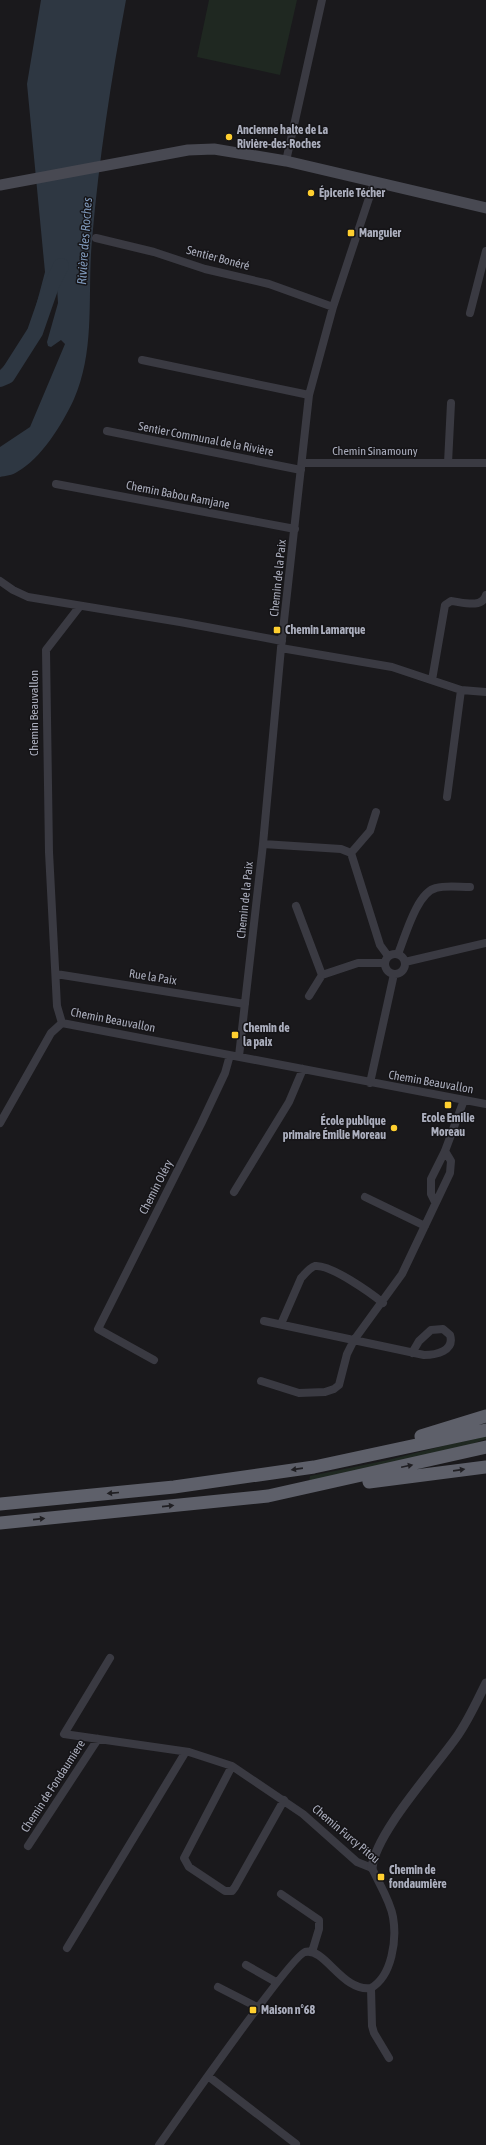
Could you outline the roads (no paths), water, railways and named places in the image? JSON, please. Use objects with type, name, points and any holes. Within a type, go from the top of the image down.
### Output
[{"type":"highway","points":[[314,1467],[486,1416]]},
{"type":"highway","points":[[0,1504],[174,1487],[314,1467],[486,1430]]},
{"type":"highway","points":[[268,1496],[486,1447]]},
{"type":"highway","points":[[0,1523],[268,1496],[486,1467]]},
{"type":"main road","points":[[4,184],[188,150],[214,149],[286,161],[374,183],[486,208]]},
{"type":"street","points":[[286,161],[322,0]]},
{"type":"street","name":"Chemin de la Paix","points":[[239,1056],[263,844],[282,645],[309,395],[333,307],[374,183]]},
{"type":"street","name":"Sentier Bonéré","points":[[96,238],[154,252],[205,269],[269,284],[333,307]]},
{"type":"street","points":[[470,313],[486,251]]},
{"type":"street","points":[[142,360],[309,395]]},
{"type":"street","points":[[448,463],[451,403]]},
{"type":"street","name":"Sentier Communal de la Rivière","points":[[107,431],[302,467]]},
{"type":"street","name":"Chemin Sinamouny","points":[[302,467],[486,463]]},
{"type":"street","name":"Chemin Babou Ramjane","points":[[56,484],[295,529]]},
{"type":"street","points":[[0,580],[13,590],[28,597],[180,622],[282,645],[392,667],[461,690],[486,692]]},
{"type":"street","points":[[432,680],[445,605],[451,600],[478,604],[484,600],[486,595]]},
{"type":"street","name":"Chemin Beauvallon","points":[[80,606],[46,650],[49,852],[57,1006],[62,1023],[486,1104]]},
{"type":"street","points":[[448,797],[461,690]]},
{"type":"street","points":[[351,853],[370,831],[376,812]]},
{"type":"street","points":[[263,844],[341,849],[351,853]]},
{"type":"street","points":[[351,853],[380,945],[387,960],[386,968],[394,974],[400,973],[404,968],[405,962]]},
{"type":"street","points":[[309,996],[322,975],[358,963],[387,960],[398,954],[419,902],[426,893],[435,888],[470,887]]},
{"type":"street","points":[[296,906],[322,975]]},
{"type":"street","points":[[405,962],[486,943]]},
{"type":"street","points":[[398,954],[405,962]]},
{"type":"street","name":"Rue la Paix","points":[[56,974],[245,1004]]},
{"type":"street","points":[[370,1083],[394,974]]},
{"type":"street","points":[[0,1123],[51,1033],[62,1023]]},
{"type":"street","name":"Chemin Oléry","points":[[154,1360],[98,1329],[201,1124],[225,1073],[230,1055]]},
{"type":"street","points":[[234,1192],[289,1102],[303,1069]]},
{"type":"street","points":[[436,1202],[431,1194],[431,1179],[445,1151],[464,1100]]},
{"type":"street","points":[[261,1381],[299,1393],[334,1389],[342,1378],[347,1354],[354,1340],[383,1303],[402,1274],[425,1226],[451,1167],[449,1157],[445,1151]]},
{"type":"street","points":[[364,1197],[425,1226]]},
{"type":"street","points":[[281,1324],[301,1278],[305,1272],[315,1266],[323,1267],[353,1282],[383,1303]]},
{"type":"street","points":[[264,1321],[281,1324],[412,1353],[424,1355],[438,1354],[449,1347],[452,1339],[443,1329],[431,1330],[419,1340],[412,1353]]},
{"type":"street","name":"Chemin Furcy Pitou","points":[[110,1658],[64,1734],[196,1754],[232,1766],[303,1814],[357,1862],[372,1868],[388,1901],[393,1917],[394,1933],[388,1969],[381,1980],[371,1988]]},
{"type":"street","points":[[372,1868],[372,1861],[383,1837],[458,1735],[486,1684]]},
{"type":"street","name":"Chemin de Fondaumiere","points":[[28,1846],[98,1739]]},
{"type":"street","points":[[67,1948],[185,1753]]},
{"type":"street","points":[[232,1766],[184,1858],[189,1867],[225,1891],[232,1891],[236,1887],[284,1800]]},
{"type":"street","points":[[281,1894],[318,1920],[320,1929],[312,1952]]},
{"type":"street","points":[[159,2145],[259,2008],[276,1982],[299,1956],[305,1952],[312,1952],[320,1956],[350,1984],[357,1988],[371,1988],[372,2026],[374,2033],[389,2058]]},
{"type":"street","points":[[246,1965],[276,1982]]},
{"type":"street","points":[[218,1987],[259,2008]]},
{"type":"street","points":[[208,2076],[296,2144]]},
{"type":"water","name":"Rivière des Roches","points":[[41,0],[126,0],[110,90],[98,180],[92,240],[88,341],[81,380],[64,419],[43,450],[26,466],[17,472],[0,477],[0,447],[30,427],[65,344],[61,340],[51,347],[48,346],[47,342],[58,303],[57,287],[51,286],[46,294],[36,330],[27,350],[15,367],[0,379],[0,370],[14,356],[32,321],[45,272],[27,84]]},
{"type":"waterway","points":[[0,379],[7,376],[35,332],[51,286],[61,266]]},
{"type":"place","name":"Ancienne halte de La Rivière-des-Roches","points":[[229,137]]},
{"type":"place","name":"Épicerie Técher","points":[[311,193]]},
{"type":"place","name":"Manguier","points":[[351,233]]},
{"type":"place","name":"Chemin Lamarque","points":[[277,630]]},
{"type":"place","name":"Chemin de la paix","points":[[235,1035]]},
{"type":"place","name":"Ecole Emilie Moreau","points":[[448,1105]]},
{"type":"place","name":"École publique primaire Émilie Moreau","points":[[394,1128]]},
{"type":"place","name":"Chemin de fondaumière","points":[[381,1877]]},
{"type":"place","name":"Maison n°68","points":[[253,2010]]}]
